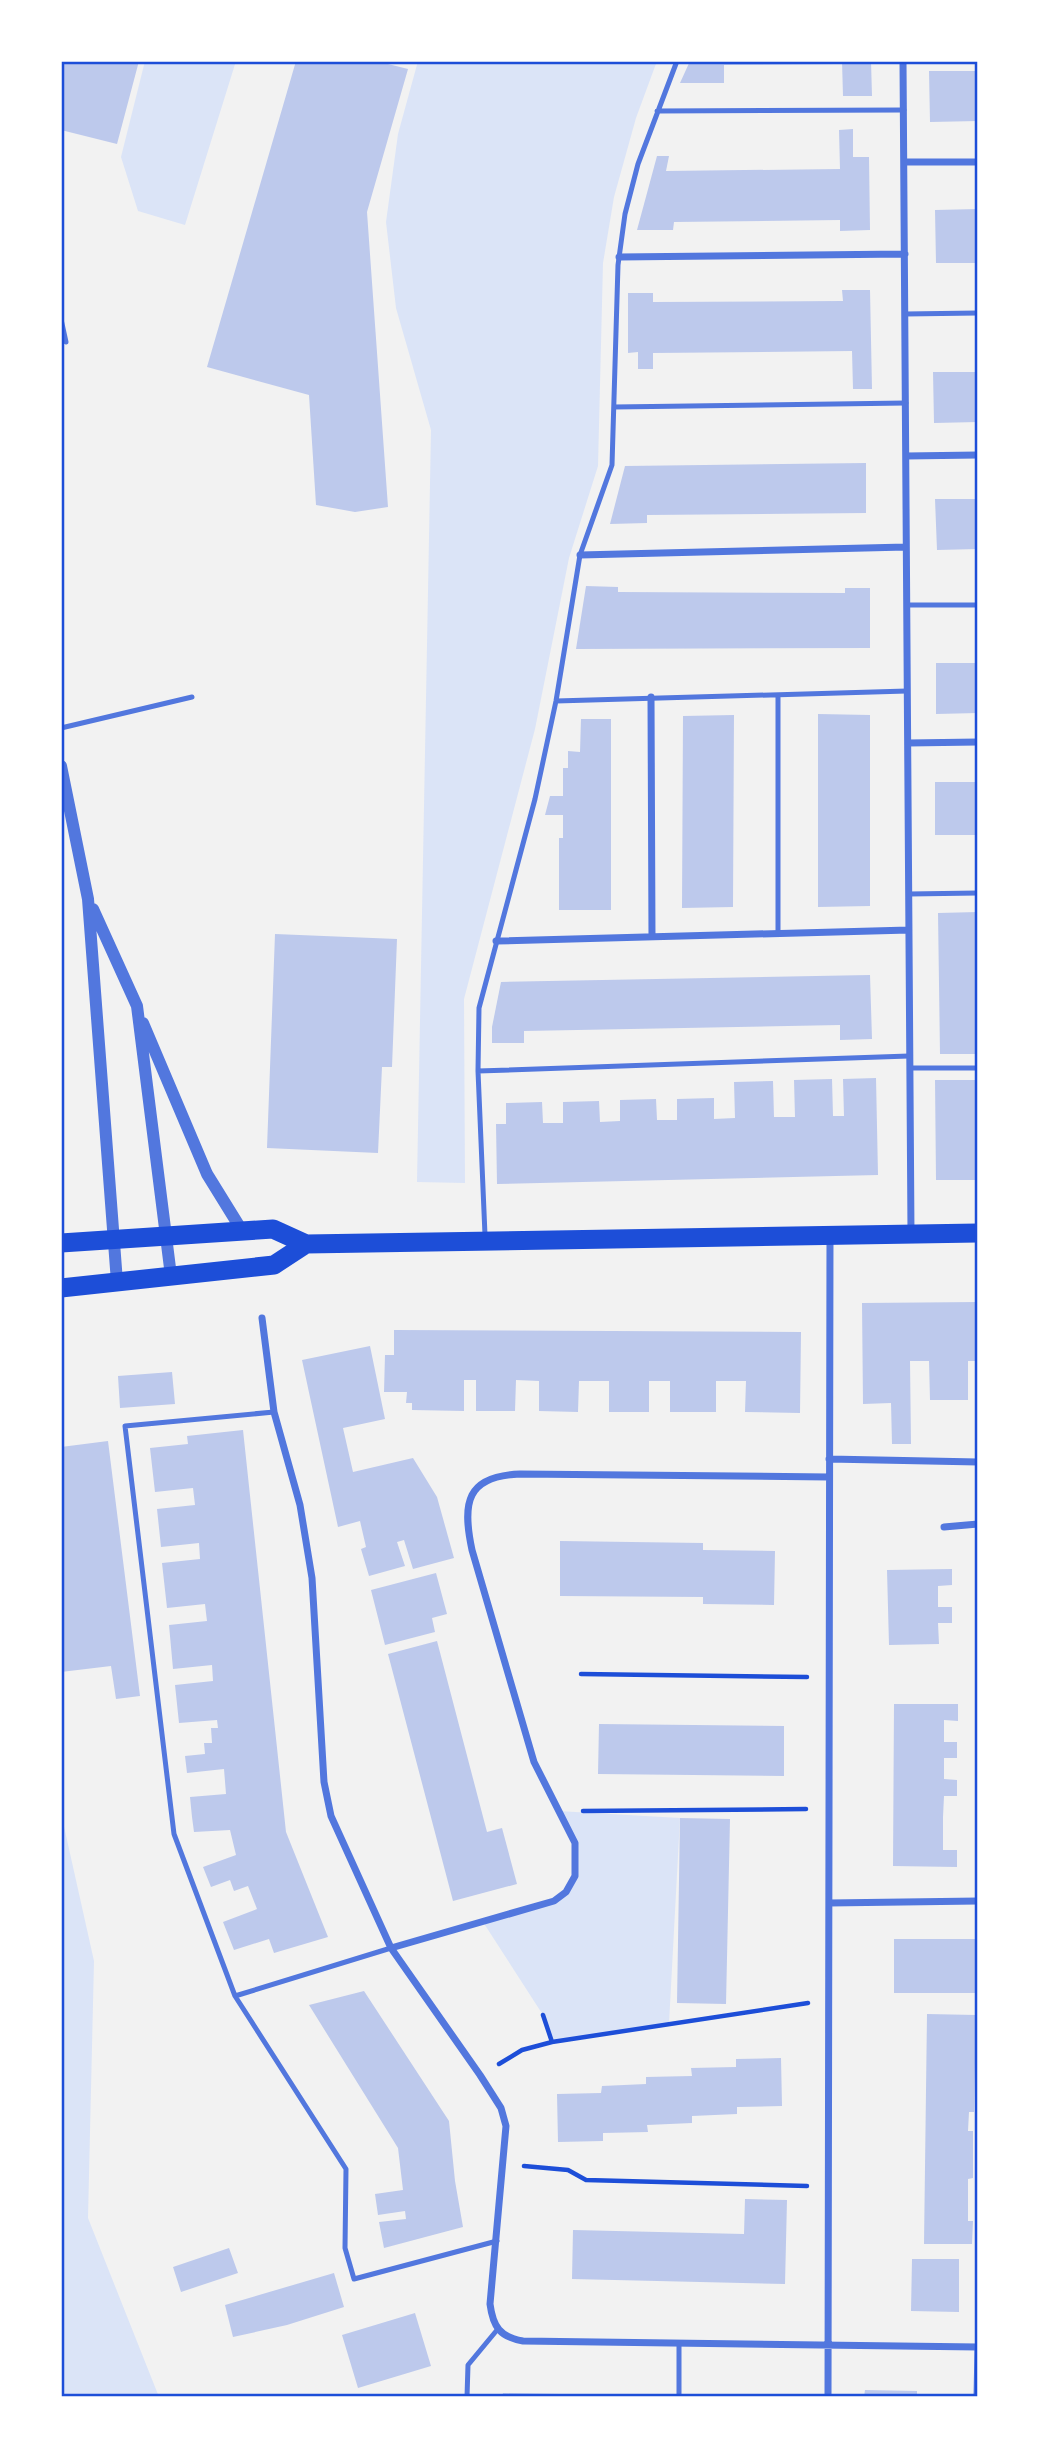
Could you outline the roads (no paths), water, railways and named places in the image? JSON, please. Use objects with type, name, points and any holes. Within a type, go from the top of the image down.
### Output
[{"type":"highway","points":[[61,1243],[273,1228],[306,1244],[978,1233]]},
{"type":"highway","points":[[61,1288],[274,1265],[306,1244]]},
{"type":"street","points":[[903,61],[911,1234]]},
{"type":"street","points":[[904,162],[978,162]]},
{"type":"street","points":[[619,257],[905,254]]},
{"type":"street","points":[[906,456],[978,454]]},
{"type":"street","points":[[580,555],[906,547]]},
{"type":"street","points":[[651,698],[652,937]]},
{"type":"street","points":[[908,743],[978,742]]},
{"type":"street","points":[[61,766],[88,899],[117,1282]]},
{"type":"street","points":[[88,899],[207,1174],[241,1229]]},
{"type":"street","points":[[496,941],[909,930]]},
{"type":"street","points":[[136,1006],[171,1276]]},
{"type":"street","points":[[828,2397],[830,1235]]},
{"type":"street","points":[[262,1318],[275,1412],[300,1505],[312,1578],[324,1782],[331,1816],[391,1948],[501,2108],[506,2126],[490,2304],[497,2330],[509,2339],[523,2342],[977,2347]]},
{"type":"street","points":[[830,1459],[978,1462]]},
{"type":"street","points":[[391,1948],[554,1901],[566,1892],[575,1876],[575,1843],[534,1762],[472,1550],[466,1521],[470,1497],[480,1483],[497,1475],[520,1474],[829,1477]]},
{"type":"street","points":[[944,1527],[978,1524]]},
{"type":"street","points":[[829,1903],[978,1901]]},
{"type":"lane","points":[[485,1239],[478,1071],[479,1007],[535,799],[556,701],[580,555],[612,465],[619,257],[625,214],[638,164],[677,61]]},
{"type":"lane","points":[[657,111],[904,110]]},
{"type":"lane","points":[[905,314],[978,313]]},
{"type":"lane","points":[[61,319],[66,342]]},
{"type":"lane","points":[[614,407],[906,403]]},
{"type":"lane","points":[[906,605],[978,605]]},
{"type":"lane","points":[[556,701],[907,691]]},
{"type":"lane","points":[[778,695],[778,933]]},
{"type":"lane","points":[[61,728],[192,697]]},
{"type":"lane","points":[[909,894],[978,893]]},
{"type":"lane","points":[[478,1071],[909,1056]]},
{"type":"lane","points":[[910,1068],[978,1068]]},
{"type":"lane","points":[[275,1412],[125,1426],[174,1834],[234,1996],[346,2169],[345,2248],[355,2279],[497,2241]]},
{"type":"lane","points":[[234,1996],[391,1948]]},
{"type":"lane","points":[[467,2397],[468,2365],[497,2330]]},
{"type":"lane","points":[[679,2343],[679,2397]]},
{"type":"lane","points":[[976,2397],[977,2347]]}]
